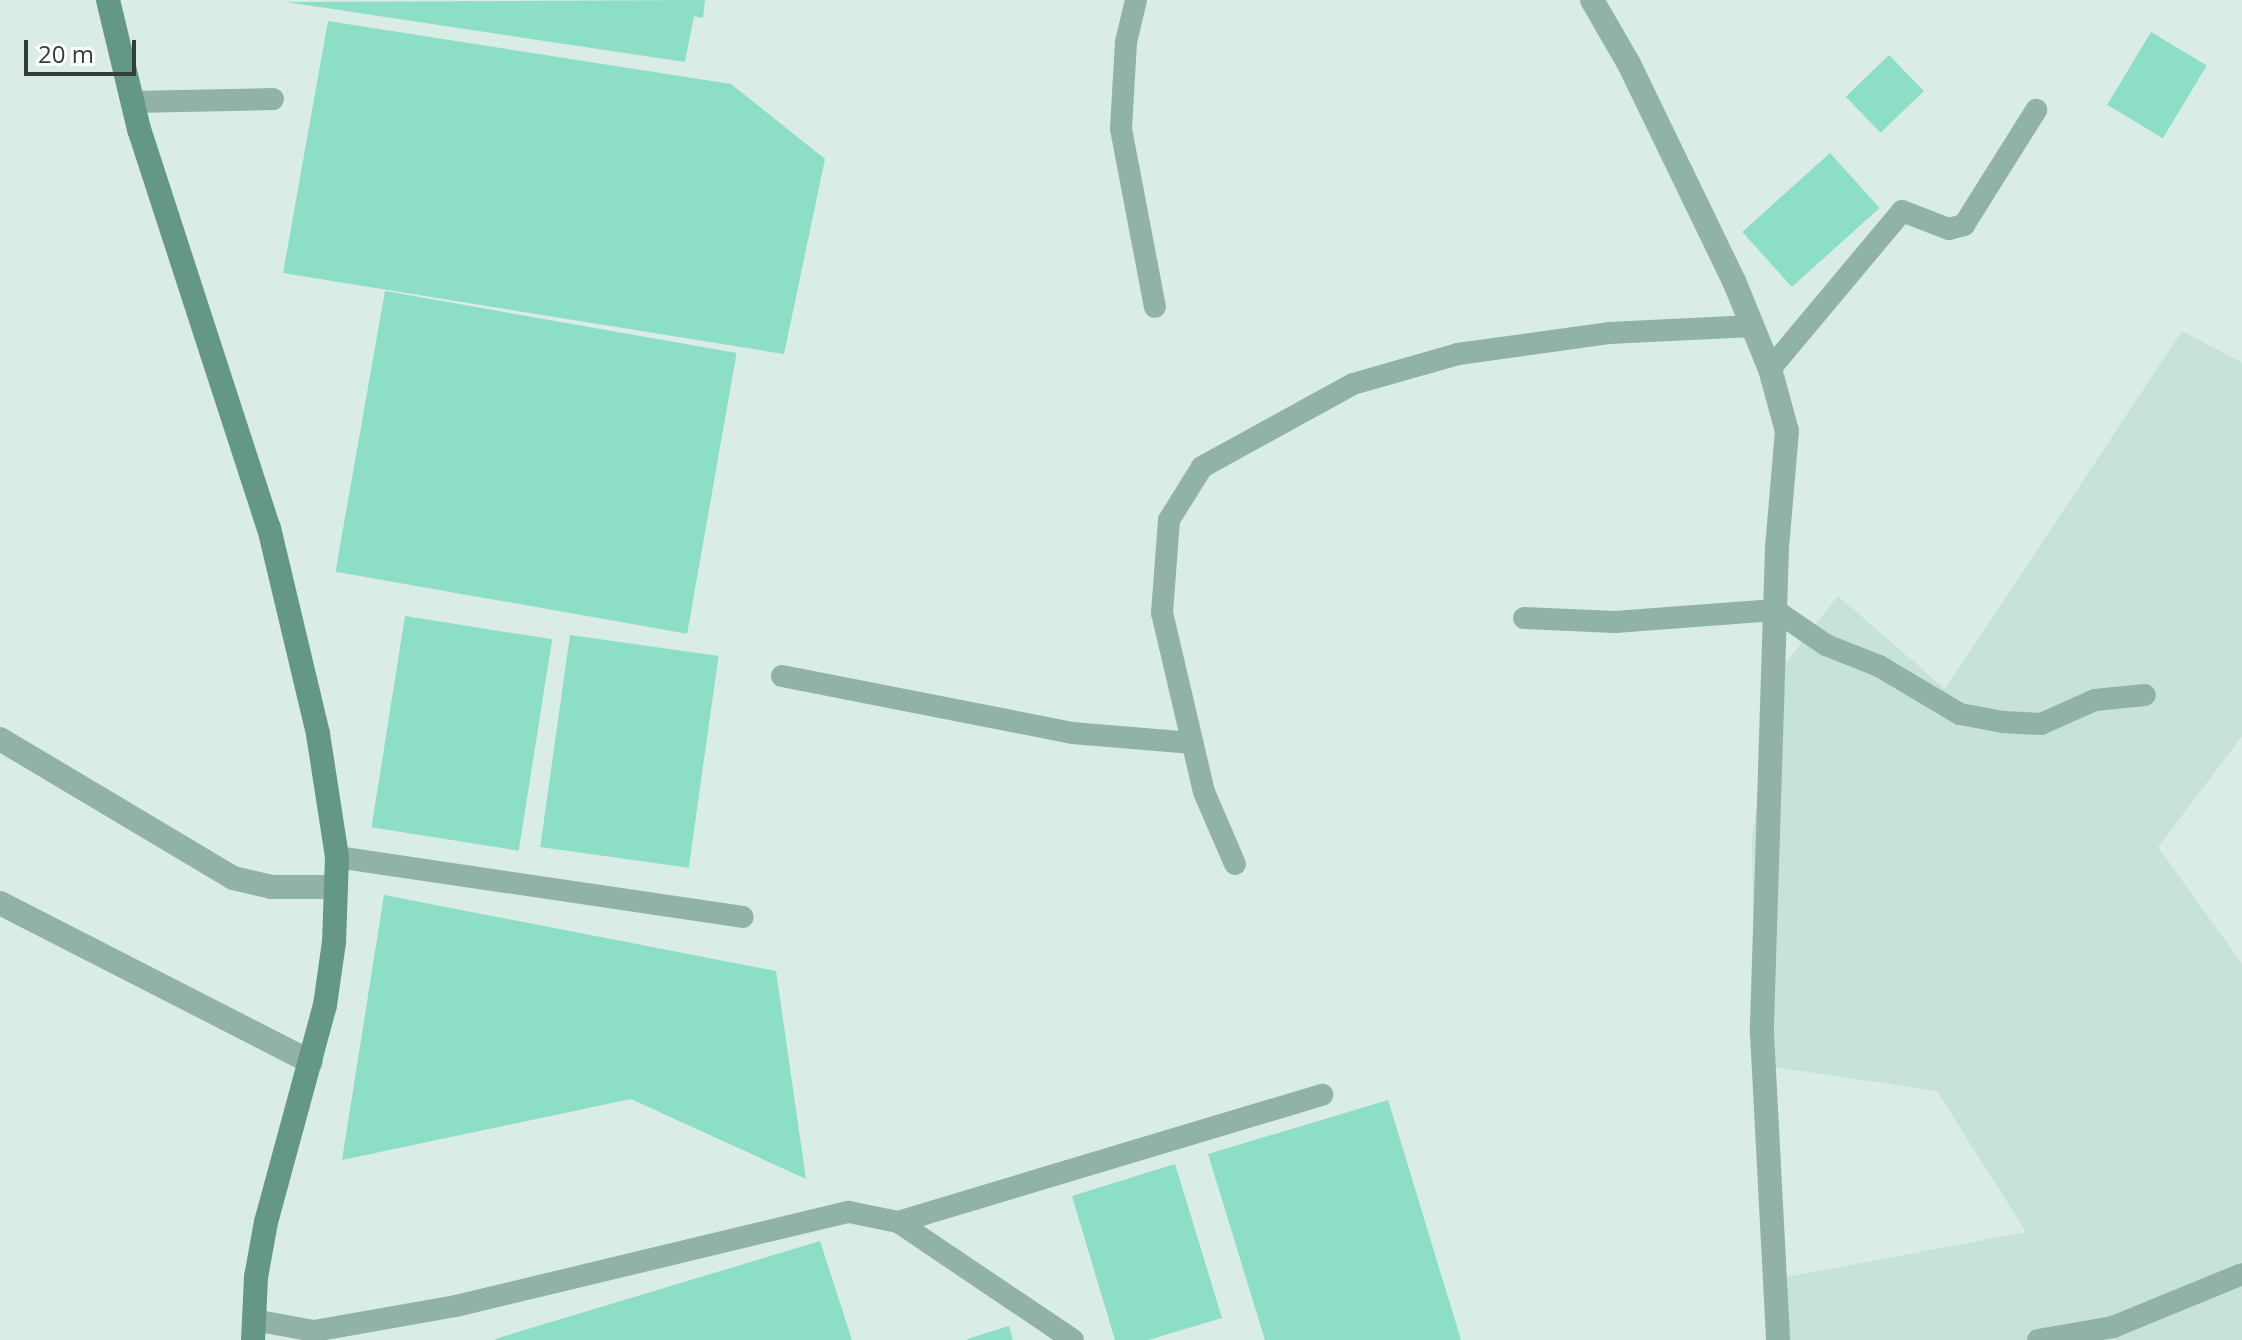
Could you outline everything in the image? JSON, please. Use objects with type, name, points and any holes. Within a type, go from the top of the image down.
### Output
[{"type":"street","points":[[108,0],[132,102],[269,528],[318,734],[337,857],[334,942],[311,1062],[266,1222],[254,1330]]},
{"type":"street","points":[[1592,0],[1629,64],[1753,326],[1770,369],[1787,431],[1775,610],[1762,1033],[1778,1340]]},
{"type":"street","points":[[0,739],[233,878],[271,887],[336,887]]},
{"type":"street","points":[[0,903],[311,1062]]},
{"type":"lane","points":[[1136,0],[1126,42],[1121,129],[1155,307]]},
{"type":"lane","points":[[132,102],[273,99]]},
{"type":"lane","points":[[1770,369],[1902,211],[1949,229],[1964,225],[2036,110]]},
{"type":"lane","points":[[1235,864],[1204,792],[1162,613],[1169,520],[1202,467],[1353,384],[1458,354],[1609,333],[1753,326]]},
{"type":"lane","points":[[1524,618],[1615,622],[1775,610],[1826,645],[1879,666],[1960,714],[2041,724],[2095,700],[2145,695]]},
{"type":"lane","points":[[782,676],[1072,733],[1193,743]]},
{"type":"lane","points":[[337,857],[743,917]]},
{"type":"lane","points":[[898,1222],[1322,1095]]},
{"type":"lane","points":[[254,1330],[314,1336],[456,1306],[849,1212],[898,1222],[1073,1340]]},
{"type":"lane","points":[[2038,1340],[2113,1327],[2242,1274]]},
{"type":"shaded area","points":[[2182,331],[2242,363],[2242,736],[2158,847],[2242,964],[2242,1340],[1774,1340],[1772,1280],[2026,1232],[1937,1091],[1755,1064],[1752,836],[1780,670],[1838,596],[1945,689]]},
{"type":"building","points":[[705,0],[703,18],[694,16],[685,62],[286,2]]},
{"type":"building","points":[[328,21],[731,84],[825,159],[784,354],[283,273]]},
{"type":"building","points":[[2151,32],[2207,65],[2163,138],[2107,105]]},
{"type":"building","points":[[1889,55],[1924,91],[1881,133],[1846,97]]},
{"type":"building","points":[[1830,153],[1880,208],[1792,287],[1742,232]]},
{"type":"building","points":[[385,291],[737,353],[687,634],[336,572]]},
{"type":"building","points":[[405,616],[552,639],[519,851],[372,827]]},
{"type":"building","points":[[570,635],[719,656],[689,868],[540,847]]},
{"type":"building","points":[[384,895],[776,971],[806,1179],[631,1099],[342,1160]]},
{"type":"building","points":[[1388,1100],[1461,1340],[1265,1340],[1208,1154]]},
{"type":"building","points":[[1175,1164],[1222,1318],[1148,1340],[1115,1340],[1072,1196]]},
{"type":"building","points":[[820,1241],[852,1340],[495,1340],[495,1339]]},
{"type":"building","points":[[1009,1326],[1013,1340],[967,1340],[967,1339]]}]
